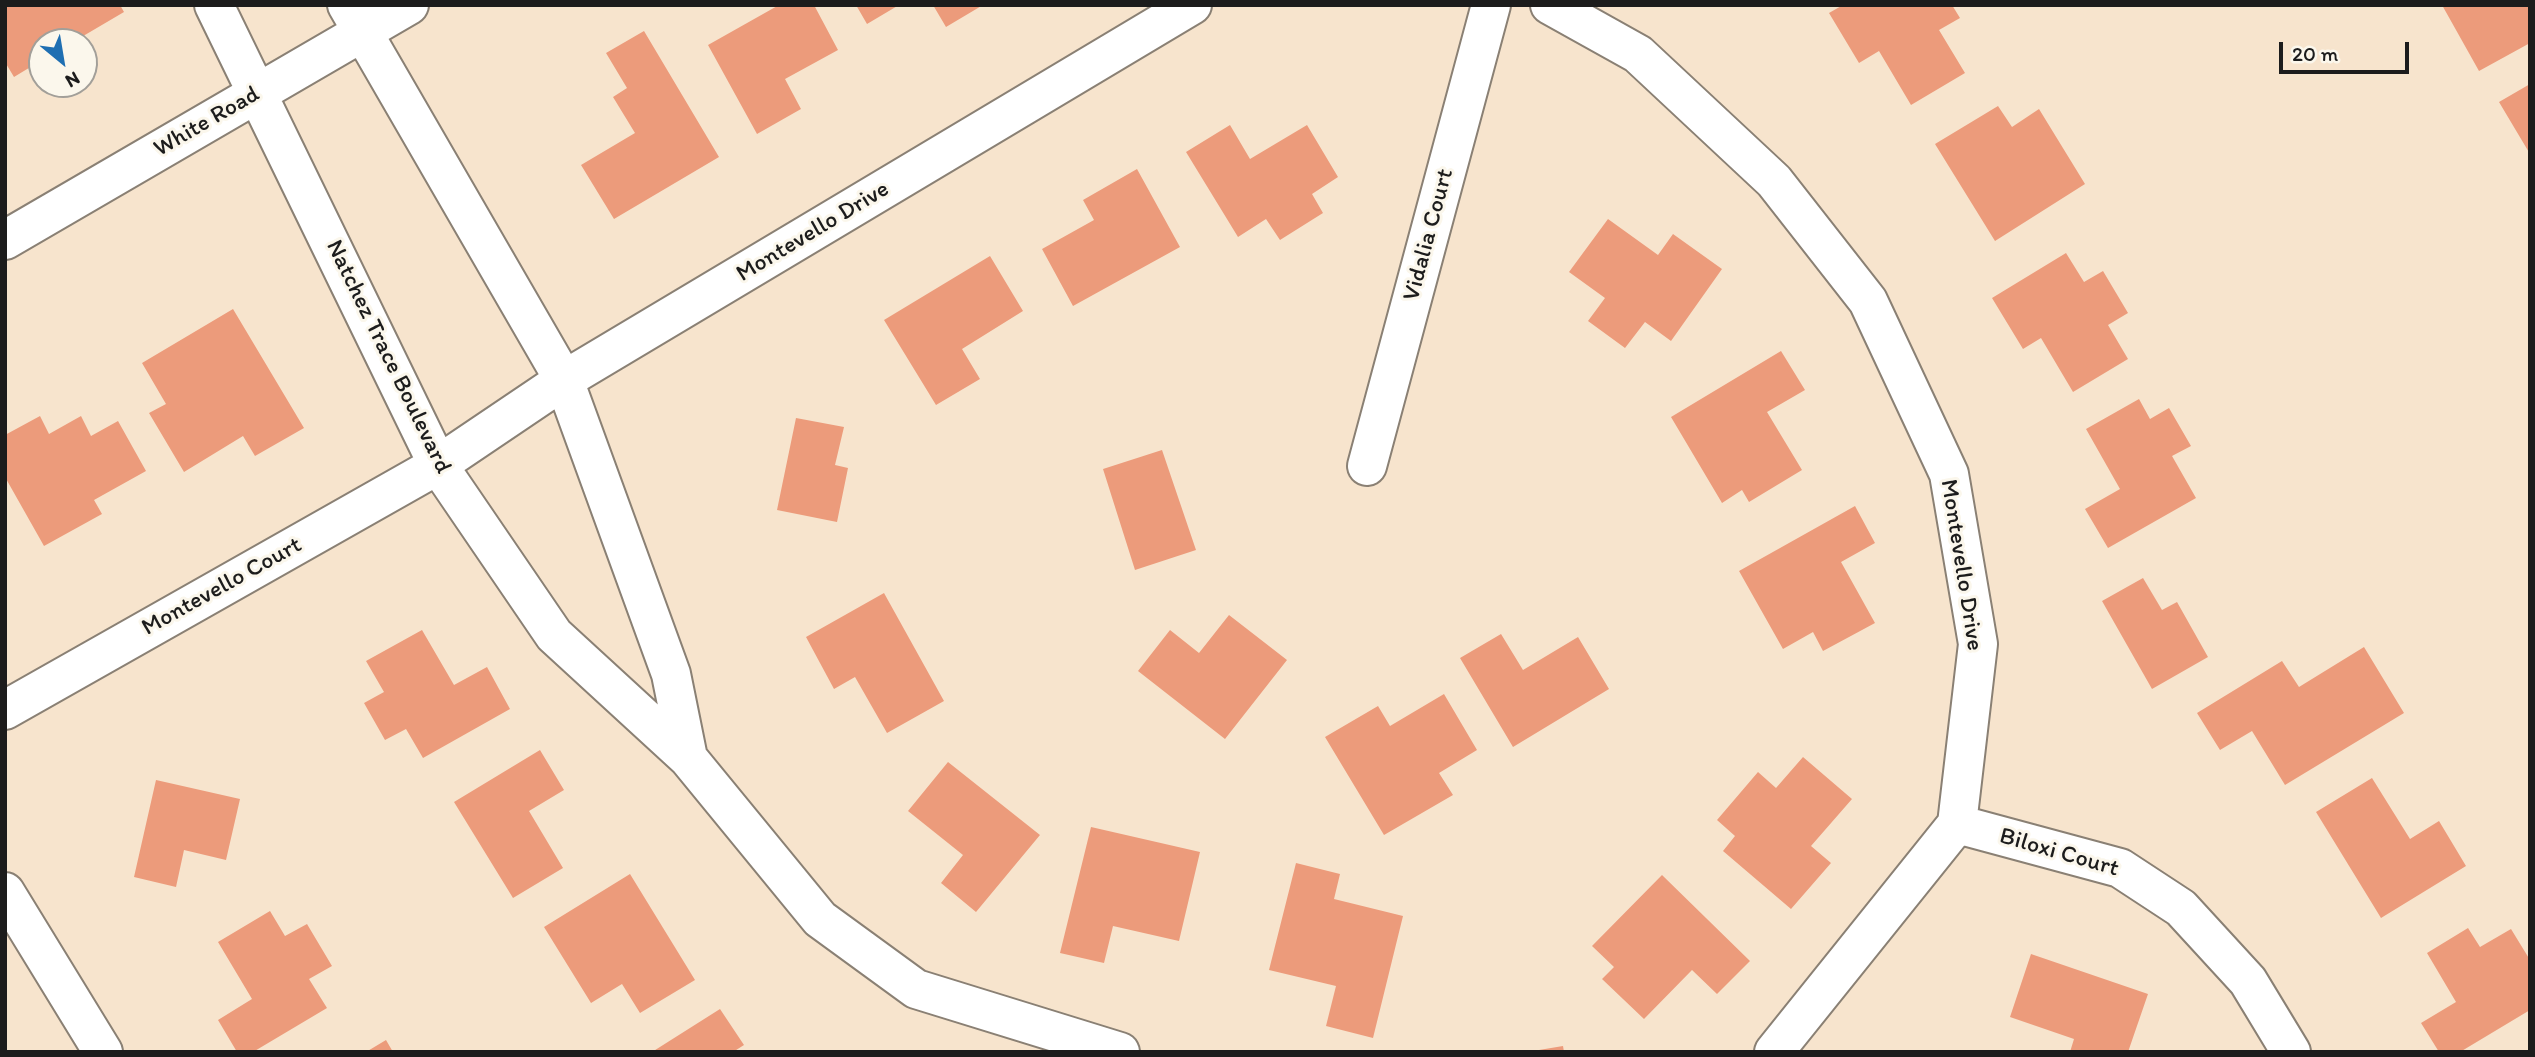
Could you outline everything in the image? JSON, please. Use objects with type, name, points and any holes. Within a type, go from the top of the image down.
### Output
[{"type":"street","name":"Natchez Trace Boulevard","points":[[214,5],[438,465],[554,635],[688,758],[820,919],[916,989],[1120,1052]]},
{"type":"street","name":"White Road","points":[[5,240],[258,92],[356,18],[408,5]]},
{"type":"street","name":"Montevello Drive","points":[[438,465],[564,380],[1192,5]]},
{"type":"street","name":"Vidalia Court","points":[[1367,466],[1491,5]]},
{"type":"street","name":"Montevello Drive","points":[[1550,5],[1638,54],[1774,181],[1868,301],[1949,474],[1978,644],[1957,824]]},
{"type":"street","name":"Natchez Trace Boulevard","points":[[356,18],[564,380],[671,674],[688,758]]},
{"type":"street","name":"Montevello Court","points":[[5,710],[438,465]]},
{"type":"street","points":[[1774,1052],[1957,824]]},
{"type":"street","name":"Biloxi Court","points":[[1957,824],[2120,868],[2181,908],[2248,981],[2291,1052]]},
{"type":"street","points":[[5,892],[103,1052]]},
{"type":"building","points":[[5,5],[120,5],[124,12],[97,28],[28,28],[28,68],[14,77],[5,62]]},
{"type":"building","points":[[779,5],[814,5],[838,50],[785,79],[801,109],[757,134],[708,45]]},
{"type":"building","points":[[856,5],[899,5],[867,24]]},
{"type":"building","points":[[933,5],[983,5],[946,27]]},
{"type":"building","points":[[1843,5],[1952,5],[1960,18],[1939,30],[1965,73],[1911,105],[1879,51],[1859,63],[1829,13]]},
{"type":"building","points":[[2442,5],[2530,5],[2530,43],[2479,71]]},
{"type":"building","points":[[644,31],[719,157],[614,219],[581,165],[635,133],[613,97],[627,88],[606,53]]},
{"type":"building","points":[[2530,84],[2530,154],[2499,102]]},
{"type":"building","points":[[1998,106],[2012,127],[2039,109],[2085,184],[1995,241],[1935,144]]},
{"type":"building","points":[[1230,125],[1250,159],[1307,125],[1338,177],[1312,194],[1323,213],[1280,240],[1266,219],[1238,237],[1186,152]]},
{"type":"building","points":[[1137,169],[1180,247],[1073,306],[1042,249],[1094,220],[1083,200]]},
{"type":"building","points":[[1608,219],[1658,255],[1673,234],[1722,269],[1671,341],[1645,322],[1625,348],[1588,321],[1605,298],[1569,272]]},
{"type":"building","points":[[2066,253],[2084,282],[2103,271],[2128,313],[2108,325],[2128,359],[2073,392],[2041,338],[2023,349],[1992,298]]},
{"type":"building","points":[[990,256],[1023,311],[962,349],[980,379],[936,405],[884,320]]},
{"type":"building","points":[[233,309],[304,428],[255,456],[243,436],[184,472],[149,413],[166,404],[142,363]]},
{"type":"building","points":[[1781,351],[1805,390],[1767,412],[1802,470],[1749,502],[1742,490],[1722,503],[1671,417]]},
{"type":"building","points":[[2139,399],[2150,419],[2169,408],[2191,446],[2172,456],[2196,498],[2108,548],[2085,509],[2120,489],[2086,429]]},
{"type":"building","points":[[40,416],[49,434],[81,416],[91,436],[118,421],[146,471],[94,500],[102,514],[44,546],[5,477],[5,435]]},
{"type":"building","points":[[796,418],[844,427],[835,465],[848,468],[837,522],[777,510]]},
{"type":"building","points":[[1162,450],[1196,550],[1135,570],[1103,469]]},
{"type":"building","points":[[1855,506],[1875,543],[1841,562],[1875,623],[1823,651],[1813,632],[1783,649],[1739,571]]},
{"type":"building","points":[[2143,578],[2162,610],[2177,602],[2208,657],[2152,689],[2102,601]]},
{"type":"building","points":[[884,593],[944,701],[887,733],[855,677],[834,689],[806,637]]},
{"type":"building","points":[[1229,615],[1287,660],[1225,739],[1138,671],[1170,630],[1199,653]]},
{"type":"building","points":[[422,630],[454,685],[487,667],[510,709],[423,758],[406,729],[385,740],[364,703],[384,692],[366,661]]},
{"type":"building","points":[[1501,634],[1523,670],[1578,637],[1609,689],[1513,747],[1460,658]]},
{"type":"building","points":[[2364,647],[2404,713],[2285,785],[2252,731],[2220,750],[2197,713],[2282,661],[2299,687]]},
{"type":"building","points":[[1444,694],[1477,750],[1439,773],[1453,795],[1384,835],[1325,737],[1378,706],[1390,726]]},
{"type":"building","points":[[540,750],[564,790],[529,811],[563,868],[513,898],[454,802]]},
{"type":"building","points":[[1803,757],[1852,799],[1811,846],[1831,863],[1791,909],[1723,851],[1735,836],[1717,820],[1758,772],[1776,788]]},
{"type":"building","points":[[948,762],[1040,835],[976,912],[941,883],[963,855],[908,811]]},
{"type":"building","points":[[2372,778],[2410,839],[2439,821],[2466,866],[2381,918],[2316,812]]},
{"type":"building","points":[[156,780],[240,799],[226,860],[184,850],[176,887],[134,877]]},
{"type":"building","points":[[1091,827],[1200,852],[1179,941],[1113,926],[1104,963],[1060,953]]},
{"type":"building","points":[[1296,863],[1340,874],[1334,899],[1403,916],[1373,1038],[1326,1026],[1336,986],[1269,970]]},
{"type":"building","points":[[630,874],[695,980],[640,1013],[622,984],[591,1003],[544,927]]},
{"type":"building","points":[[1662,875],[1750,961],[1717,994],[1692,970],[1644,1019],[1602,979],[1614,967],[1592,946]]},
{"type":"building","points":[[270,911],[285,936],[307,924],[332,966],[309,979],[327,1008],[253,1052],[237,1052],[218,1020],[252,999],[218,942]]},
{"type":"building","points":[[2468,928],[2480,947],[2511,929],[2530,960],[2530,1010],[2460,1052],[2439,1052],[2421,1023],[2456,1002],[2427,953]]},
{"type":"building","points":[[2031,954],[2148,994],[2128,1052],[2070,1052],[2074,1039],[2010,1017]]},
{"type":"building","points":[[720,1009],[744,1045],[733,1052],[652,1052]]},
{"type":"building","points":[[386,1040],[393,1052],[366,1052]]},
{"type":"building","points":[[1563,1046],[1564,1052],[1539,1052],[1539,1050]]}]
